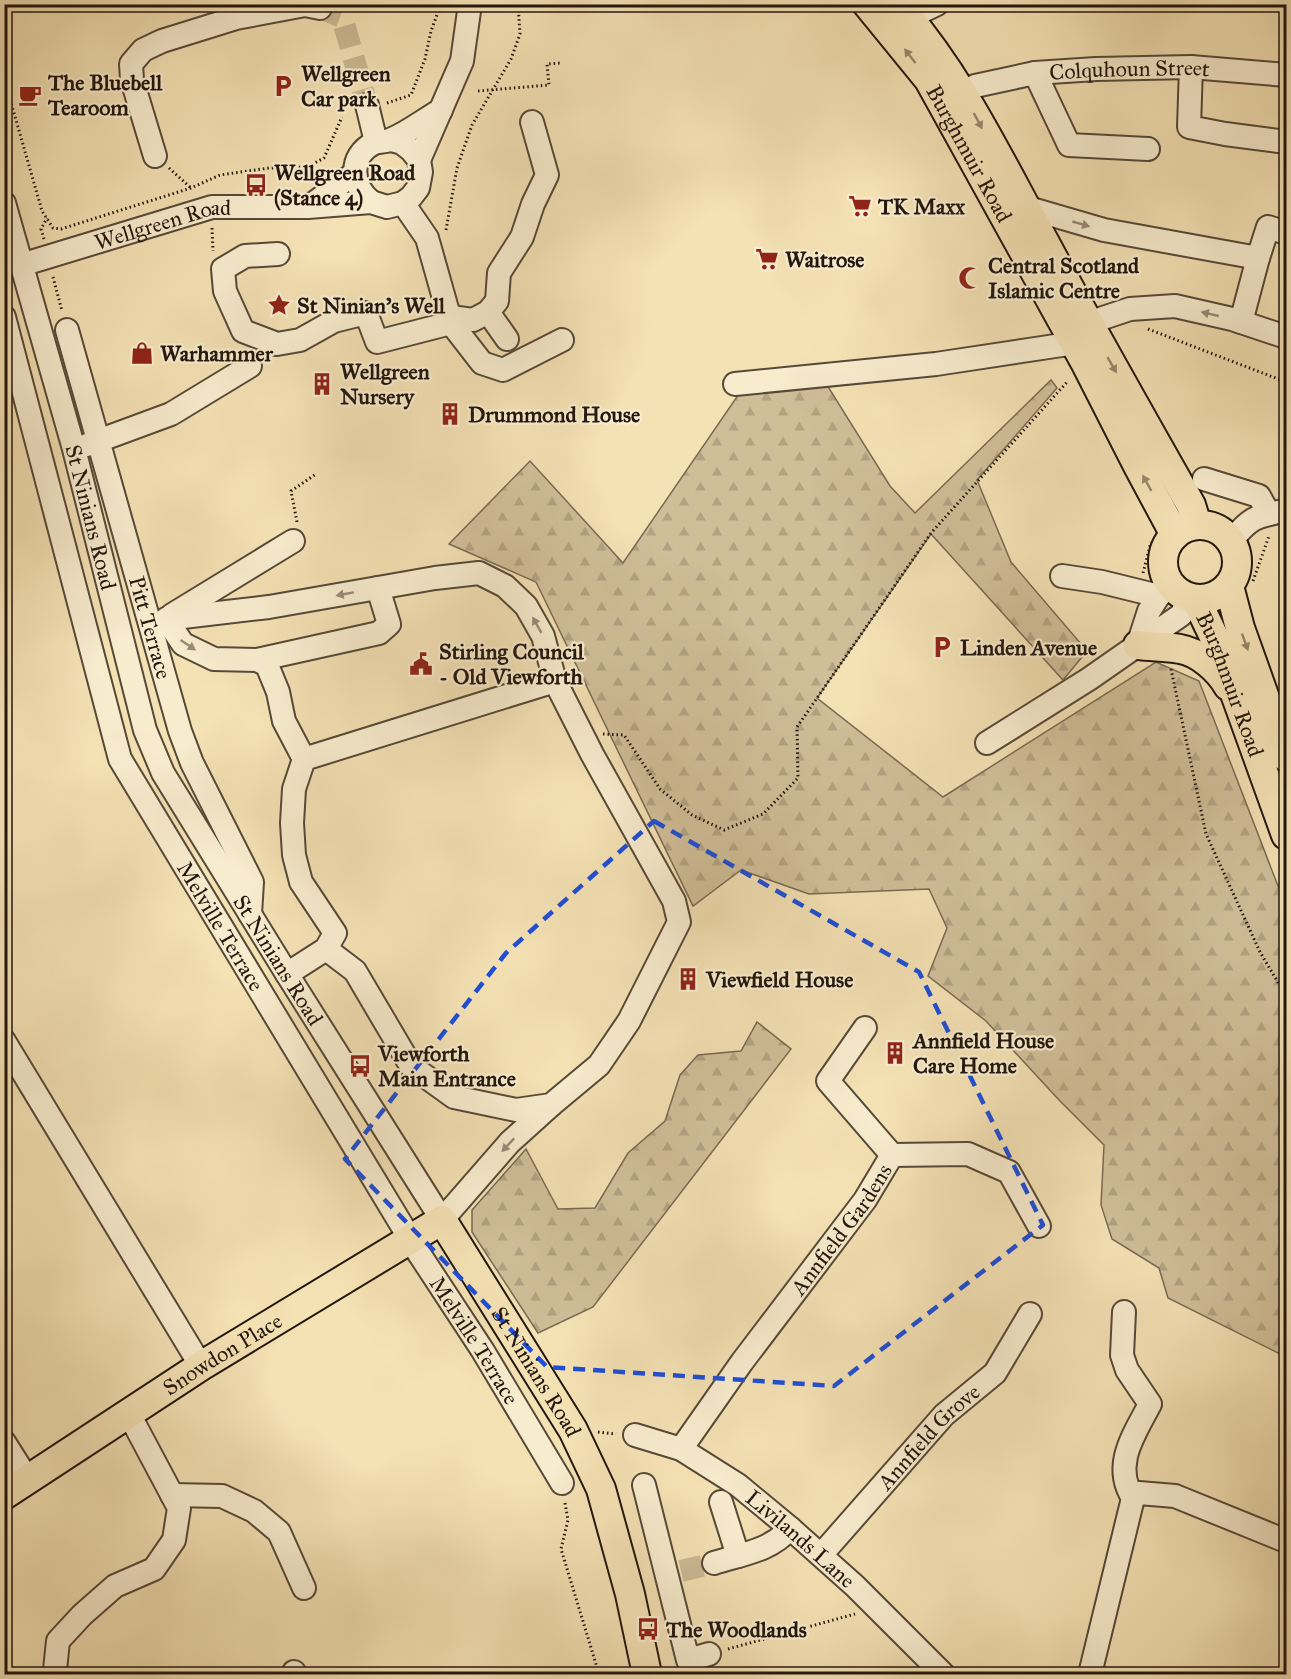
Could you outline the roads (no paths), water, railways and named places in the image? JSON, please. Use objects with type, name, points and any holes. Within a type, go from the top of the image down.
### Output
[{"type":"main road","name":"Burghmuir Road","points":[[867,4],[929,80],[1083,343],[1191,505],[1175,532]]},
{"type":"main road","name":"Burghmuir Road","points":[[902,11],[959,86],[1025,207],[1138,466],[1175,532]]},
{"type":"main road","points":[[1210,526],[1222,532],[1231,541],[1238,564],[1229,586],[1220,594],[1209,599],[1193,599],[1155,589],[1164,554],[1175,532],[1210,526]]},
{"type":"main road","name":"Burghmuir Road","points":[[1229,586],[1240,628],[1287,757]]},
{"type":"main road","name":"Burghmuir Road","points":[[1193,599],[1216,641],[1287,835]]},
{"type":"main road","points":[[1137,645],[1181,649],[1201,657],[1224,679],[1242,712]]},
{"type":"main road","name":"Snowdon Place","points":[[4,1495],[201,1366],[442,1220]]},
{"type":"main road","name":"St Ninians Road","points":[[442,1220],[573,1430],[601,1489],[630,1594],[647,1674]]},
{"type":"street","points":[[419,160],[462,61],[470,4]]},
{"type":"street","points":[[902,11],[937,4]]},
{"type":"street","points":[[155,156],[132,80],[131,64],[144,50],[162,41],[236,18],[304,5],[320,8]]},
{"type":"street","points":[[1191,68],[1189,127],[1287,142]]},
{"type":"street","name":"Colquhoun Street","points":[[975,86],[1035,73],[1096,69],[1191,68],[1287,75]]},
{"type":"street","points":[[1035,73],[1070,145],[1148,148]]},
{"type":"street","points":[[375,104],[383,141]]},
{"type":"street","points":[[383,141],[402,143],[411,150],[419,160],[421,172],[418,188],[411,198],[403,203],[387,207],[371,202],[362,194],[355,173],[357,162],[365,150],[441,110]]},
{"type":"street","points":[[278,254],[245,256],[223,269],[225,291],[243,331],[277,344],[300,340],[334,321],[366,313],[377,342],[451,320],[473,320],[488,312],[497,301],[499,273],[522,237],[533,204],[547,175],[532,122]]},
{"type":"street","points":[[308,207],[355,173]]},
{"type":"street","name":"Wellgreen Road","points":[[21,265],[212,207],[308,207],[371,202]]},
{"type":"street","name":"St Ninians Road","points":[[4,203],[74,449],[146,730],[163,773],[442,1220]]},
{"type":"street","points":[[403,203],[427,238],[451,320],[482,363],[503,370],[562,340]]},
{"type":"street","points":[[1025,207],[1104,230],[1258,258]]},
{"type":"street","points":[[1241,322],[1268,227],[1287,233]]},
{"type":"street","points":[[735,384],[936,364],[1083,343],[1130,309],[1175,306],[1241,322],[1287,337]]},
{"type":"street","points":[[488,312],[507,339]]},
{"type":"street","name":"Melville Terrace","points":[[4,317],[120,759],[562,1484]]},
{"type":"street","name":"Pitt Terrace","points":[[67,330],[180,731],[192,763],[252,882],[250,914]]},
{"type":"street","points":[[74,449],[171,414],[250,366]]},
{"type":"street","points":[[1204,479],[1259,496],[1278,513]]},
{"type":"street","points":[[1231,541],[1245,524],[1256,516],[1278,513]]},
{"type":"street","points":[[166,619],[293,541]]},
{"type":"street","points":[[166,619],[269,607],[435,578],[479,573],[505,586],[526,606],[543,636],[555,681],[580,732],[674,901],[679,922],[629,1021],[600,1065],[510,1142],[442,1220]]},
{"type":"street","points":[[1062,576],[1155,589],[1137,645]]},
{"type":"street","points":[[166,619],[183,644],[214,658],[256,660],[379,633],[389,624],[378,588]]},
{"type":"street","points":[[987,743],[1089,679],[1181,615],[1193,599]]},
{"type":"street","points":[[256,660],[267,665],[278,692],[284,721],[304,759],[294,789],[292,823],[294,855],[301,882],[335,933],[326,949],[287,975]]},
{"type":"street","points":[[304,759],[555,681]]},
{"type":"street","points":[[326,949],[355,971],[411,1066],[454,1097],[516,1110],[551,1105]]},
{"type":"street","points":[[865,1028],[828,1082],[892,1155]]},
{"type":"street","points":[[4,1041],[201,1366]]},
{"type":"street","name":"Annfield Gardens","points":[[681,1449],[742,1362],[866,1200],[892,1155],[968,1154],[1009,1172],[1039,1226]]},
{"type":"street","points":[[1124,1312],[1122,1355],[1127,1370],[1150,1404],[1125,1461],[1126,1488],[1136,1496],[1175,1497],[1287,1541]]},
{"type":"street","name":"Annfield Grove","points":[[821,1555],[944,1415],[995,1373],[1030,1314]]},
{"type":"street","points":[[57,1674],[58,1641],[82,1615],[115,1586],[154,1569],[174,1540],[178,1508],[129,1414]]},
{"type":"street","name":"Livilands Lane","points":[[635,1435],[681,1449],[738,1485],[821,1555],[943,1674]]},
{"type":"street","points":[[4,1442],[28,1480]]},
{"type":"street","points":[[644,1485],[674,1573],[688,1660],[709,1654]]},
{"type":"street","points":[[172,1495],[222,1496],[254,1511],[279,1532],[304,1588]]},
{"type":"street","points":[[1090,1674],[1136,1496]]},
{"type":"street","points":[[721,1502],[738,1556]]},
{"type":"street","points":[[714,1563],[770,1546],[781,1539],[790,1528]]},
{"type":"tunnel","points":[[320,8],[342,17],[367,105]]},
{"type":"tunnel","points":[[681,1571],[714,1563]]},
{"type":"place","name":"Wellgreen Car park","points":[[283,86]]},
{"type":"place","name":"The Bluebell Tearoom","points":[[30,95]]},
{"type":"place","name":"Wellgreen Road (Stance 4)","points":[[256,185]]},
{"type":"place","name":"TK Maxx","points":[[860,206]]},
{"type":"place","name":"Waitrose","points":[[767,259]]},
{"type":"place","name":"Central Scotland Islamic Centre","points":[[970,278]]},
{"type":"place","name":"St Ninian's Well","points":[[279,305]]},
{"type":"place","name":"Warhammer","points":[[142,353]]},
{"type":"place","name":"Wellgreen Nursery","points":[[322,384]]},
{"type":"place","name":"Drummond House","points":[[450,414]]},
{"type":"place","name":"Linden Avenue","points":[[942,647]]},
{"type":"place","name":"Stirling Council - Old Viewforth","points":[[421,664]]},
{"type":"place","name":"Viewfield House","points":[[688,979]]},
{"type":"place","name":"Annfield House Care Home","points":[[895,1053]]},
{"type":"place","name":"Viewforth Main Entrance","points":[[360,1066]]},
{"type":"place","name":"The Woodlands","points":[[648,1629]]}]
